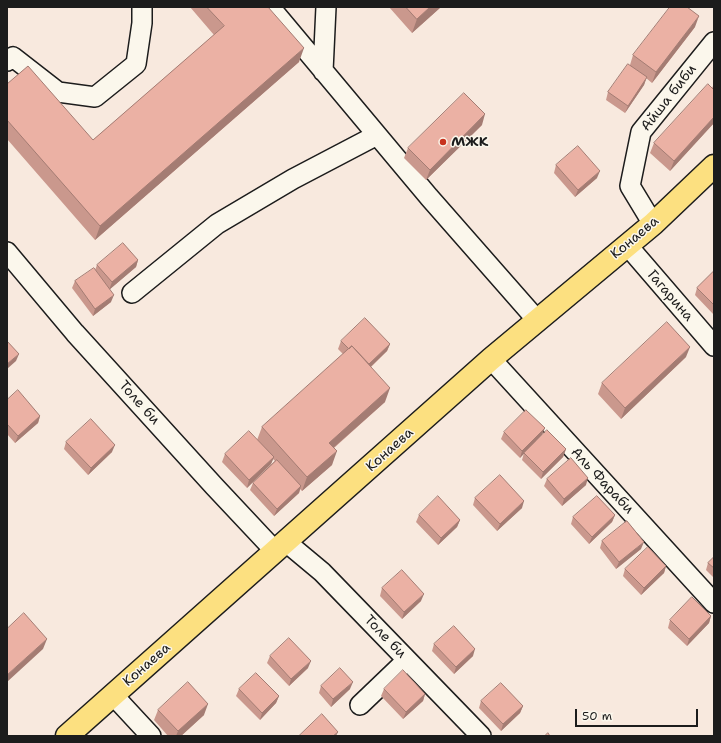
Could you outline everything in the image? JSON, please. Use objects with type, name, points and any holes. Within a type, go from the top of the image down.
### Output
[{"type":"main road","name":"Конаева","points":[[67,736],[491,359],[652,224],[714,166]]},
{"type":"street","points":[[7,61],[13,57],[58,92],[95,97],[136,64],[142,23],[142,7]]},
{"type":"street","points":[[270,7],[429,197],[537,320]]},
{"type":"street","points":[[323,71],[326,7]]},
{"type":"street","name":"Айша биби","points":[[652,224],[630,186],[640,132],[714,42]]},
{"type":"street","points":[[132,293],[217,224],[293,179],[377,135]]},
{"type":"street","name":"Гагарина","points":[[626,245],[714,346]]},
{"type":"street","name":"Толе би","points":[[9,259],[214,486],[281,547],[322,572],[481,736]]},
{"type":"street","name":"Аль Фараби","points":[[491,359],[714,602]]},
{"type":"street","points":[[360,705],[407,660]]},
{"type":"street","points":[[113,695],[151,736]]},
{"type":"building","points":[[207,7],[268,7],[304,48],[100,226],[7,120],[7,84],[28,66],[93,140],[224,26]]},
{"type":"building","points":[[406,7],[430,7],[417,19]]},
{"type":"building","points":[[670,7],[687,7],[699,16],[656,72],[633,55]]},
{"type":"building","points":[[628,64],[647,77],[628,106],[608,92]]},
{"type":"building","points":[[708,84],[714,90],[714,117],[674,161],[654,143]]},
{"type":"building","name":"МЖК","points":[[464,93],[485,114],[430,170],[408,148]]},
{"type":"building","points":[[578,146],[600,171],[578,190],[556,165]]},
{"type":"building","points":[[123,243],[138,260],[112,282],[97,265]]},
{"type":"building","points":[[94,268],[114,295],[95,309],[75,281]]},
{"type":"building","points":[[714,271],[714,305],[697,288]]},
{"type":"building","points":[[365,318],[390,344],[369,364],[352,346],[349,349],[341,341]]},
{"type":"building","points":[[667,322],[690,347],[625,408],[602,383]]},
{"type":"building","points":[[7,341],[19,354],[7,364]]},
{"type":"building","points":[[352,346],[390,388],[329,443],[337,451],[307,477],[262,427]]},
{"type":"building","points":[[18,390],[40,416],[18,436],[7,424],[7,400]]},
{"type":"building","points":[[526,410],[545,428],[522,451],[504,432]]},
{"type":"building","points":[[91,419],[115,445],[91,468],[66,442]]},
{"type":"building","points":[[547,430],[566,449],[543,472],[524,453]]},
{"type":"building","points":[[249,431],[274,457],[249,480],[225,454]]},
{"type":"building","points":[[571,458],[588,478],[564,499],[547,479]]},
{"type":"building","points":[[277,460],[301,486],[277,509],[253,483]]},
{"type":"building","points":[[500,475],[524,501],[500,524],[475,498]]},
{"type":"building","points":[[438,496],[460,520],[441,538],[419,515]]},
{"type":"building","points":[[597,496],[615,515],[592,537],[573,517]]},
{"type":"building","points":[[627,521],[644,542],[619,562],[602,541]]},
{"type":"building","points":[[648,547],[666,566],[644,588],[625,569]]},
{"type":"building","points":[[714,557],[714,568],[708,563]]},
{"type":"building","points":[[402,570],[424,594],[404,612],[382,588]]},
{"type":"building","points":[[692,597],[711,616],[689,639],[670,620]]},
{"type":"building","points":[[24,613],[47,639],[7,675],[7,629]]},
{"type":"building","points":[[454,626],[475,649],[456,667],[434,644]]},
{"type":"building","points":[[289,638],[311,661],[291,679],[270,656]]},
{"type":"building","points":[[340,668],[353,682],[333,699],[321,686]]},
{"type":"building","points":[[403,670],[425,694],[406,712],[384,689]]},
{"type":"building","points":[[256,673],[279,696],[262,713],[239,689]]},
{"type":"building","points":[[188,682],[208,704],[178,731],[158,710]]},
{"type":"building","points":[[501,683],[523,706],[503,724],[481,701]]},
{"type":"building","points":[[322,714],[338,732],[333,736],[299,736]]},
{"type":"place","name":"МЖК","points":[[443,142]]}]
